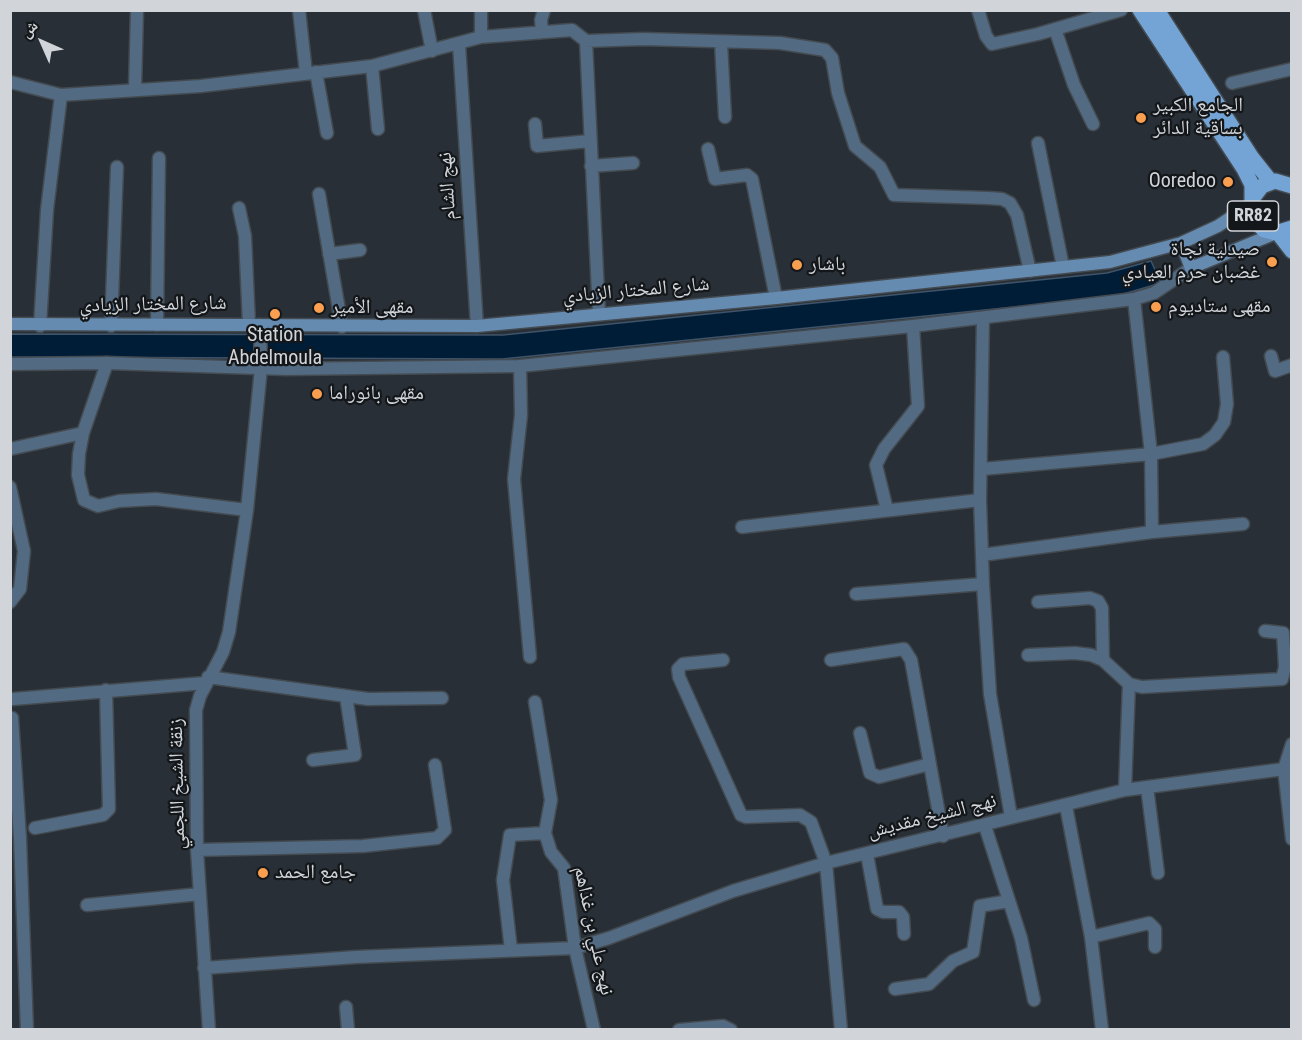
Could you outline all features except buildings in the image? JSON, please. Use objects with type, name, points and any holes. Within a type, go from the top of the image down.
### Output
[{"type":"main road","name":"RR82","points":[[1140,10],[1244,169],[1252,185],[1253,216],[1259,226],[1282,231],[1292,251]]},
{"type":"main road","name":"RR82","points":[[1157,10],[1252,158],[1283,182]]},
{"type":"main road","name":"RR82","points":[[1252,201],[1262,186],[1283,182]]},
{"type":"main road","name":"شارع المختار الزيادي","points":[[10,324],[40,326],[255,324],[342,327],[477,326],[776,298],[1110,262],[1180,243],[1218,226],[1252,201]]},
{"type":"main road","points":[[1180,243],[1191,268],[1282,231]]},
{"type":"street","points":[[135,89],[137,10]]},
{"type":"street","points":[[299,10],[311,72],[327,133]]},
{"type":"street","points":[[424,10],[432,51]]},
{"type":"street","points":[[481,10],[481,37]]},
{"type":"street","points":[[542,32],[541,20],[544,10]]},
{"type":"street","points":[[978,10],[986,36],[992,44],[1121,10]]},
{"type":"street","points":[[1055,29],[1074,85],[1093,124]]},
{"type":"street","points":[[10,82],[61,95],[253,81],[372,66],[481,37],[572,30],[586,41],[644,39],[780,43],[825,50],[832,58],[838,93],[855,146],[880,167],[894,195],[1002,198],[1010,203],[1017,215],[1030,271]]},
{"type":"street","points":[[586,41],[599,314]]},
{"type":"street","points":[[721,43],[725,117]]},
{"type":"street","name":"نهج الشام","points":[[459,44],[477,326]]},
{"type":"street","points":[[372,66],[378,129]]},
{"type":"street","points":[[1232,83],[1292,69]]},
{"type":"street","points":[[40,326],[47,210],[61,95]]},
{"type":"street","points":[[534,124],[537,146],[590,141]]},
{"type":"street","points":[[1038,143],[1064,267]]},
{"type":"street","points":[[708,149],[715,179],[747,175],[752,179],[776,298]]},
{"type":"street","points":[[157,325],[159,158]]},
{"type":"street","points":[[591,166],[633,163]]},
{"type":"street","points":[[111,326],[117,167]]},
{"type":"street","points":[[319,194],[342,327]]},
{"type":"street","name":"زنقة الشيخ اللجمي","points":[[209,1029],[197,850],[196,710],[207,680],[226,643],[247,510],[261,368],[245,236],[239,207]]},
{"type":"street","points":[[329,254],[360,250]]},
{"type":"street","points":[[10,364],[107,363],[261,368],[520,366],[913,326],[1134,299],[1154,292],[1191,268]]},
{"type":"street","points":[[1134,299],[1151,454],[1152,531]]},
{"type":"street","points":[[982,318],[980,500],[982,584],[990,694],[1011,817]]},
{"type":"street","points":[[887,510],[876,465],[884,449],[918,406],[913,326]]},
{"type":"street","points":[[1271,356],[1275,371],[1292,365]]},
{"type":"street","points":[[982,469],[1151,454],[1203,444],[1215,435],[1224,422],[1227,404],[1223,357]]},
{"type":"street","points":[[107,363],[83,433],[78,475],[84,500],[91,505],[156,499],[247,510]]},
{"type":"street","points":[[520,366],[521,415],[514,479],[530,657]]},
{"type":"street","points":[[10,449],[83,433]]},
{"type":"street","points":[[10,487],[24,551],[20,590],[10,602]]},
{"type":"street","points":[[742,527],[980,500]]},
{"type":"street","points":[[982,555],[1152,531],[1243,524]]},
{"type":"street","points":[[856,594],[982,584]]},
{"type":"street","points":[[1038,602],[1090,598],[1098,601],[1102,608],[1103,660]]},
{"type":"street","points":[[1028,655],[1075,653],[1091,655],[1103,660],[1129,684],[1142,687],[1282,679],[1283,633],[1265,631]]},
{"type":"street","points":[[831,660],[904,649],[911,660],[943,836]]},
{"type":"street","points":[[723,660],[683,664],[678,671],[736,809],[746,817],[800,815],[807,817],[826,863],[841,1029]]},
{"type":"street","points":[[13,699],[207,680],[368,699],[442,698]]},
{"type":"street","points":[[1125,790],[1129,684]]},
{"type":"street","points":[[35,828],[103,815],[109,809],[105,690]]},
{"type":"street","points":[[313,760],[355,755],[346,696]]},
{"type":"street","points":[[511,950],[503,880],[510,835],[545,833],[551,800],[535,702]]},
{"type":"street","points":[[12,718],[27,1029]]},
{"type":"street","points":[[860,732],[870,772],[879,777],[930,765]]},
{"type":"street","points":[[1292,744],[1284,769],[1292,840]]},
{"type":"street","points":[[197,850],[363,846],[437,838],[445,830],[435,765]]},
{"type":"street","name":"نهج الشيخ مقديش","points":[[204,968],[575,948],[609,938],[733,891],[826,863],[1125,790],[1284,769]]},
{"type":"street","points":[[1147,787],[1158,873]]},
{"type":"street","points":[[1066,806],[1091,937],[1102,1029]]},
{"type":"street","points":[[985,826],[1021,938],[1034,1000]]},
{"type":"street","name":"نهج علي بن غذاهم","points":[[545,833],[551,852],[564,868],[575,948],[594,1029]]},
{"type":"street","points":[[867,854],[878,909],[883,912],[899,912],[903,918],[903,934]]},
{"type":"street","points":[[87,905],[200,894]]},
{"type":"street","points":[[895,989],[929,984],[953,961],[973,952],[980,906],[1009,901]]},
{"type":"street","points":[[1091,937],[1149,923],[1155,929],[1155,947]]},
{"type":"street","points":[[10,956],[24,958]]},
{"type":"street","points":[[346,1007],[348,1029]]},
{"type":"street","points":[[679,1029],[723,1026],[731,1029]]},
{"type":"water","points":[[1151,261],[1161,283],[1113,297],[502,359],[11,357],[10,334],[503,335],[1107,273]]},
{"type":"place","name":"الجامع الكبير بساقية الدائر","points":[[1141,118]]},
{"type":"place","name":"Ooredoo","points":[[1228,182]]},
{"type":"place","name":"صيدلية نجاة غضبان حرم العيادي","points":[[1272,262]]},
{"type":"place","name":"باشار","points":[[797,265]]},
{"type":"place","name":"مقهى ستاديوم","points":[[1156,307]]},
{"type":"place","name":"مقهى الأمير","points":[[319,308]]},
{"type":"place","name":"Station Abdelmoula","points":[[275,314]]},
{"type":"place","name":"مقهى بانوراما","points":[[317,394]]},
{"type":"place","name":"جامع الحمد","points":[[263,873]]}]
